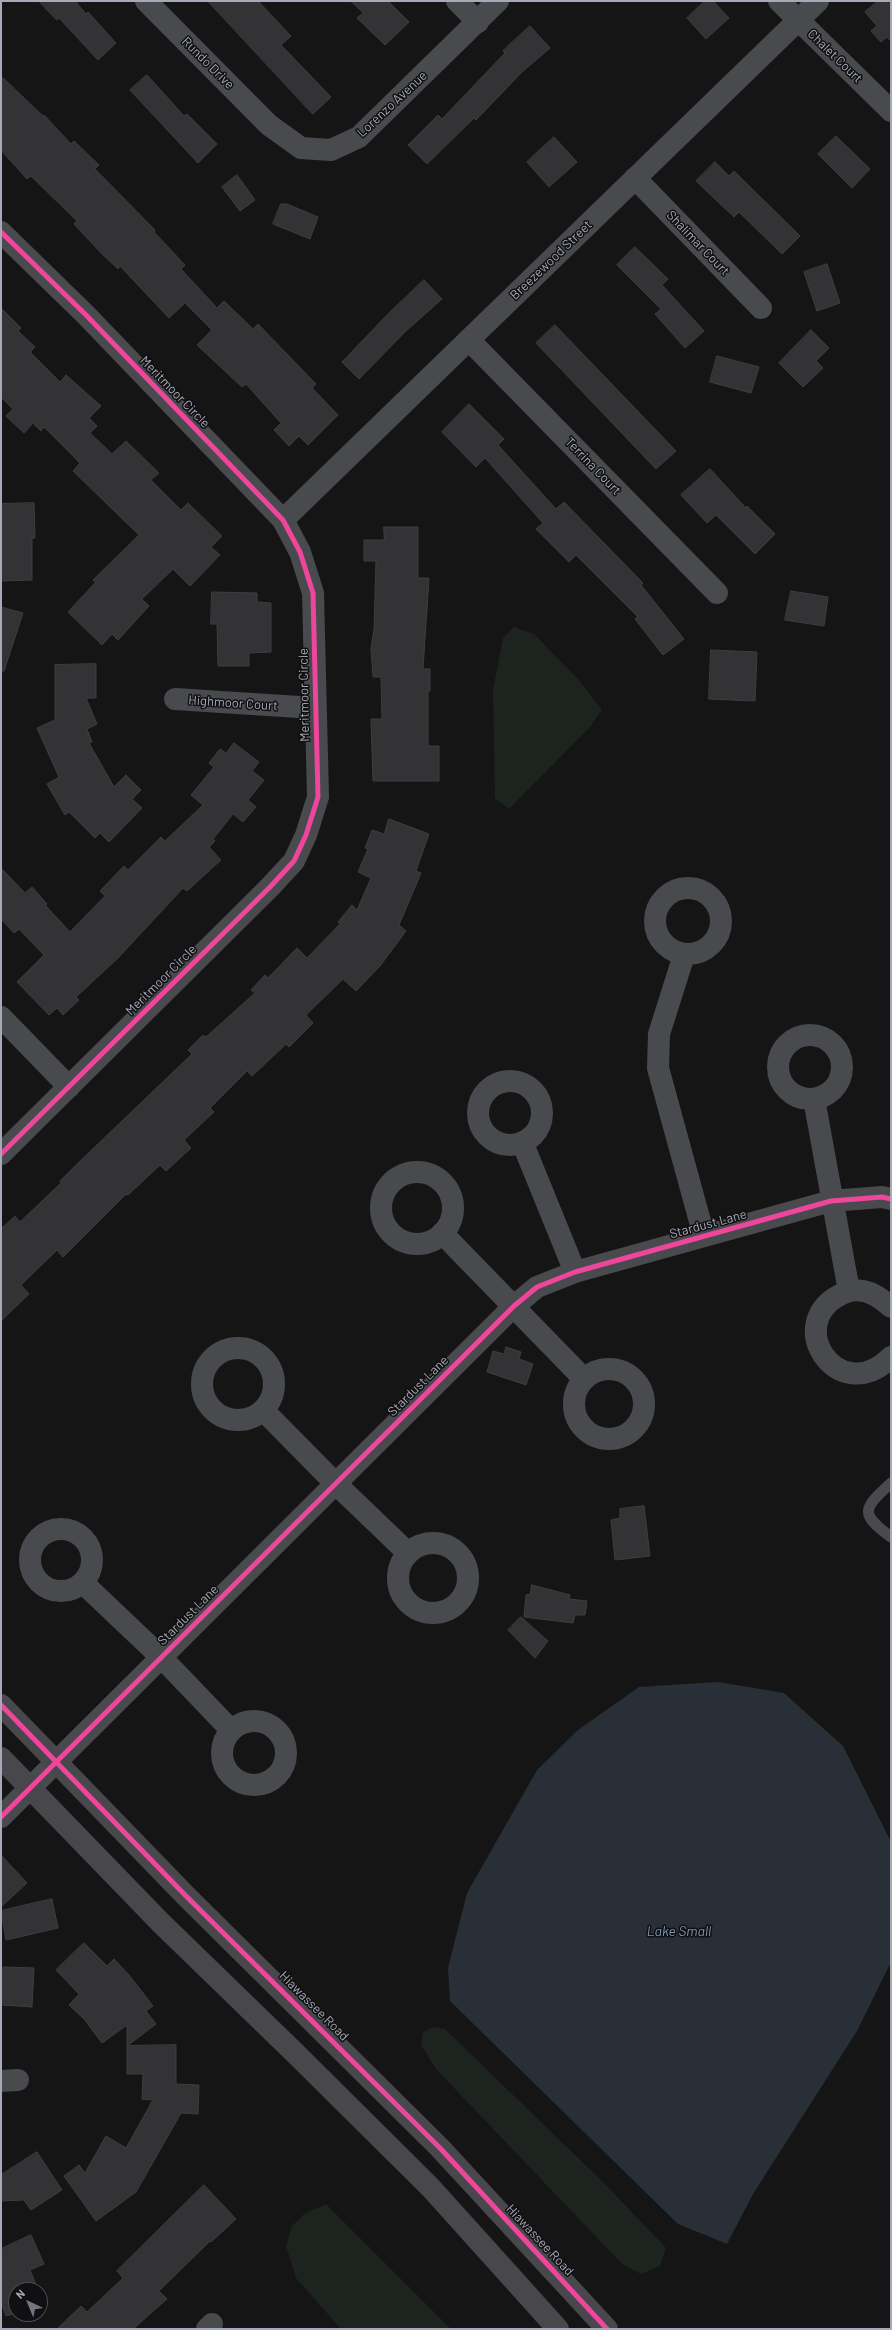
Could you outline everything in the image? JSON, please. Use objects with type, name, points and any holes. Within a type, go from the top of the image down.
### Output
[{"type":"street","name":"Rundo Drive","points":[[146,1],[269,125]]},
{"type":"street","points":[[457,1],[478,22]]},
{"type":"street","name":"Lorenzo Avenue","points":[[269,125],[301,148],[331,150],[359,137],[498,1]]},
{"type":"street","name":"Chalet Court","points":[[779,1],[891,111]]},
{"type":"street","name":"Breezewood Street","points":[[283,520],[818,1]]},
{"type":"street","name":"Shalimar Court","points":[[635,178],[761,308]]},
{"type":"street","name":"Meritmoor Circle","points":[[1,232],[86,315],[283,520],[300,552],[313,593],[314,708],[318,797],[306,835],[294,861],[270,887],[1,1154]]},
{"type":"street","name":"Terrina Court","points":[[469,340],[717,592]]},
{"type":"street","name":"Highmoor Court","points":[[175,699],[314,708]]},
{"type":"street","points":[[684,955],[659,1034],[658,1068],[704,1236]]},
{"type":"street","points":[[1,1017],[69,1086]]},
{"type":"street","points":[[814,1099],[831,1201],[849,1291]]},
{"type":"street","points":[[523,1144],[575,1272]]},
{"type":"street","name":"Stardust Lane","points":[[1,1817],[514,1306],[537,1287],[575,1272],[831,1201],[882,1197],[891,1199]]},
{"type":"street","points":[[442,1233],[584,1379]]},
{"type":"street","points":[[891,1307],[880,1297],[865,1291],[849,1291],[834,1298],[822,1309],[816,1325],[816,1341],[823,1356],[834,1368],[850,1374],[866,1374],[881,1367],[891,1357]]},
{"type":"street","points":[[263,1410],[335,1484],[408,1553]]},
{"type":"street","points":[[84,1583],[161,1657],[231,1730]]},
{"type":"street","name":"Hiawassee Road","points":[[1,1705],[186,1896],[440,2148],[607,2329]]},
{"type":"street","points":[[1,1758],[161,1923],[431,2188],[558,2329]]},
{"type":"lane","points":[[891,1483],[868,1507],[868,1514],[875,1525],[891,1537]]},
{"type":"shaded area","points":[[514,627],[534,634],[578,679],[602,710],[590,727],[509,809],[495,798],[493,690],[503,638]]},
{"type":"shaded area","points":[[434,2027],[445,2029],[604,2183],[666,2248],[660,2266],[641,2274],[622,2264],[436,2069],[421,2045],[423,2032]]},
{"type":"shaded area","points":[[326,2204],[451,2329],[341,2329],[296,2278],[286,2246],[292,2226],[304,2214]]},
{"type":"water","name":"Lake Small","points":[[718,1682],[784,1693],[843,1746],[891,1842],[891,1962],[857,2031],[753,2194],[727,2244],[678,2224],[450,2001],[448,1968],[467,1893],[537,1770],[578,1730],[639,1687]]},
{"type":"building","points":[[39,1],[77,1],[76,2],[86,14],[88,12],[116,43],[98,60],[59,18],[57,20]]},
{"type":"building","points":[[208,1],[258,1],[291,36],[281,45],[331,97],[313,114]]},
{"type":"building","points":[[351,1],[388,1],[409,22],[385,45],[357,18],[363,13]]},
{"type":"building","points":[[705,1],[713,1],[729,18],[706,39],[687,18]]},
{"type":"building","points":[[878,1],[891,1],[891,41],[887,37],[881,42],[871,31],[877,26],[865,12]]},
{"type":"building","points":[[530,26],[550,48],[522,72],[476,120],[474,118],[427,164],[408,145],[438,115],[442,119],[505,53],[503,51]]},
{"type":"building","points":[[147,75],[184,116],[187,114],[217,144],[198,163],[130,90]]},
{"type":"building","points":[[1,76],[43,116],[44,115],[71,144],[74,141],[99,165],[95,169],[155,230],[154,232],[185,265],[181,269],[217,308],[224,301],[253,329],[258,324],[316,384],[312,388],[338,415],[308,445],[299,436],[289,446],[274,430],[281,423],[246,384],[242,387],[197,345],[212,330],[185,303],[169,318],[120,266],[118,269],[101,253],[74,224],[77,221],[31,176],[27,179],[1,150]]},
{"type":"building","points":[[836,136],[870,169],[852,188],[818,154]]},
{"type":"building","points":[[554,137],[577,162],[549,187],[527,162]]},
{"type":"building","points":[[715,162],[729,176],[734,171],[800,236],[782,254],[739,212],[734,217],[696,181]]},
{"type":"building","points":[[237,175],[255,200],[240,211],[222,187]]},
{"type":"building","points":[[281,204],[287,204],[318,217],[310,239],[273,224]]},
{"type":"building","points":[[635,247],[668,279],[662,285],[704,331],[685,348],[655,314],[661,309],[617,265]]},
{"type":"building","points":[[827,264],[840,303],[817,311],[804,272]]},
{"type":"building","points":[[424,280],[442,299],[406,331],[359,379],[342,362],[389,313]]},
{"type":"building","points":[[1,308],[21,328],[18,331],[35,347],[30,352],[60,382],[66,375],[101,406],[89,418],[97,426],[90,433],[112,454],[126,441],[159,473],[151,480],[181,510],[188,503],[222,536],[211,547],[220,555],[190,586],[173,569],[142,599],[149,606],[118,640],[112,634],[102,645],[68,612],[96,582],[93,580],[139,535],[73,471],[80,463],[44,427],[41,431],[33,423],[24,433],[6,416],[13,409],[1,397]]},
{"type":"building","points":[[555,325],[676,451],[656,469],[536,343]]},
{"type":"building","points":[[811,330],[829,348],[816,361],[823,368],[803,387],[779,363]]},
{"type":"building","points":[[717,356],[759,367],[751,393],[710,382]]},
{"type":"building","points":[[469,404],[504,439],[498,445],[556,509],[564,502],[643,583],[641,585],[684,639],[663,655],[635,619],[638,617],[576,555],[569,562],[536,529],[543,523],[485,458],[476,467],[442,432]]},
{"type":"building","points":[[710,469],[746,508],[747,506],[775,534],[755,554],[716,515],[707,523],[681,495]]},
{"type":"building","points":[[34,503],[35,538],[32,538],[32,580],[1,581],[1,504]]},
{"type":"building","points":[[384,527],[418,527],[418,578],[429,578],[423,669],[430,669],[430,691],[428,691],[428,746],[439,746],[439,781],[373,781],[371,719],[382,719],[381,677],[373,677],[371,649],[374,629],[376,561],[364,561],[364,540],[384,540]]},
{"type":"building","points":[[791,591],[828,597],[824,626],[785,620]]},
{"type":"building","points":[[212,592],[257,593],[257,602],[271,603],[271,652],[249,653],[249,666],[218,666],[217,624],[211,624]]},
{"type":"building","points":[[1,607],[23,613],[4,671],[1,671]]},
{"type":"building","points":[[711,650],[757,652],[755,701],[709,699]]},
{"type":"building","points":[[96,664],[96,698],[86,698],[97,724],[87,729],[92,742],[89,743],[114,787],[126,775],[141,790],[132,799],[142,808],[109,842],[100,833],[95,838],[69,812],[65,815],[47,784],[59,777],[37,728],[55,720],[55,665]]},
{"type":"building","points":[[234,743],[259,762],[252,771],[264,780],[248,800],[256,807],[243,822],[233,814],[213,839],[215,841],[209,847],[221,860],[187,891],[183,888],[118,958],[76,997],[79,1000],[63,1015],[57,1008],[49,1015],[17,982],[44,955],[19,929],[14,933],[1,919],[1,868],[25,893],[32,887],[47,904],[45,905],[70,932],[105,896],[100,891],[124,866],[128,870],[161,837],[165,841],[203,805],[191,795],[214,767],[209,763],[220,749],[226,753]]},
{"type":"building","points":[[389,819],[429,834],[416,871],[421,873],[399,925],[406,931],[380,966],[356,991],[343,979],[306,1015],[313,1023],[289,1047],[286,1044],[252,1076],[247,1071],[210,1108],[214,1112],[184,1140],[191,1148],[166,1171],[160,1165],[128,1195],[126,1194],[63,1257],[57,1250],[21,1285],[29,1294],[1,1321],[1,1229],[15,1216],[20,1222],[61,1183],[60,1181],[76,1165],[192,1054],[188,1050],[203,1035],[206,1037],[255,993],[251,990],[265,975],[268,978],[297,948],[307,958],[340,924],[338,922],[352,905],[357,910],[371,878],[358,872],[368,849],[365,848],[372,830],[384,834]]},
{"type":"building","points":[[506,1347],[521,1352],[519,1359],[533,1364],[526,1385],[487,1372],[493,1351],[504,1354]]},
{"type":"building","points":[[644,1506],[650,1556],[615,1560],[611,1520],[620,1518],[620,1509]]},
{"type":"building","points":[[532,1585],[570,1595],[569,1599],[587,1601],[585,1615],[575,1615],[573,1623],[524,1617],[526,1595],[530,1594]]},
{"type":"building","points":[[521,1617],[548,1641],[535,1658],[508,1630]]},
{"type":"building","points":[[1,1855],[27,1883],[1,1907]]},
{"type":"building","points":[[52,1899],[58,1928],[6,1940],[1,1911]]},
{"type":"building","points":[[84,1943],[107,1966],[114,1959],[129,1975],[153,2006],[146,2011],[156,2024],[127,2046],[127,2025],[102,2043],[84,2019],[69,2005],[79,1994],[56,1970]]},
{"type":"building","points":[[1,1968],[34,1968],[32,2007],[1,2005]]},
{"type":"building","points":[[176,2045],[176,2084],[199,2085],[198,2114],[181,2113],[136,2192],[96,2221],[64,2176],[79,2165],[85,2173],[106,2136],[126,2148],[153,2100],[142,2099],[143,2074],[127,2074],[127,2046]]},
{"type":"building","points":[[37,2152],[62,2190],[31,2210],[24,2200],[1,2201],[1,2175]]},
{"type":"building","points":[[204,2185],[236,2219],[211,2242],[210,2241],[159,2291],[167,2299],[133,2329],[57,2329],[81,2306],[87,2312],[123,2278],[117,2271]]},
{"type":"building","points":[[31,2235],[44,2264],[30,2270],[35,2282],[8,2282],[8,2315],[6,2316],[1,2302],[1,2249]]},
{"type":"cycle path","points":[[1,232],[86,315],[283,520],[300,552],[313,593],[318,797],[306,835],[294,861],[270,887],[1,1154]]},
{"type":"cycle path","points":[[1,1817],[514,1306],[537,1287],[575,1272],[831,1201],[882,1197],[891,1199]]},
{"type":"cycle path","points":[[1,1705],[186,1896],[440,2148],[607,2329]]}]
